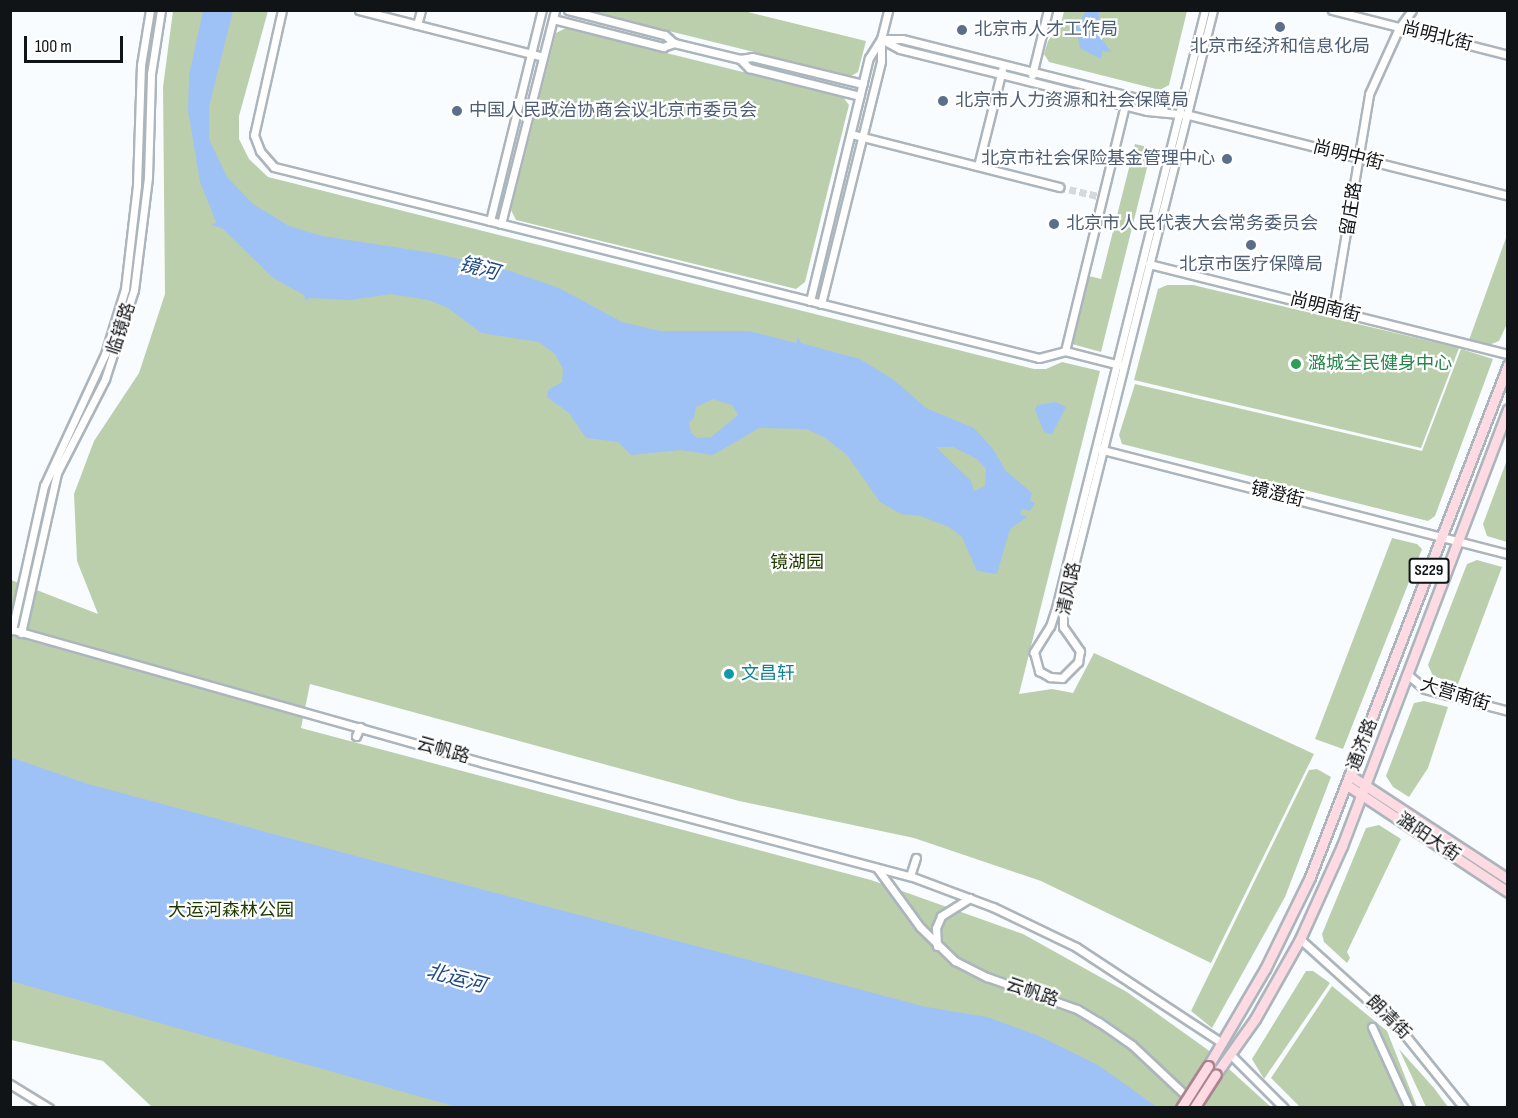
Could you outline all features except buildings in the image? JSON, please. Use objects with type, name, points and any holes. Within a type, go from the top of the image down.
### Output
[{"type":"main road","name":"通济路","points":[[1181,1107],[1222,1043],[1288,925],[1349,781],[1508,365]]},
{"type":"main road","name":"通济路","points":[[1194,1107],[1231,1055],[1300,939],[1367,786],[1456,541],[1508,410]]},
{"type":"main road","name":"潞阳大街","points":[[1349,781],[1367,786],[1508,879]]},
{"type":"main road","name":"潞阳大街","points":[[1349,781],[1363,796],[1508,892]]},
{"type":"street","name":"临镜路","points":[[11,629],[44,486],[105,354],[125,289],[136,195],[141,65],[150,10]]},
{"type":"street","name":"临镜路","points":[[21,633],[57,473],[105,379],[134,290],[148,177],[151,74],[161,10]]},
{"type":"street","points":[[282,10],[255,135],[261,152],[274,167],[1039,358],[1065,351],[1126,366]]},
{"type":"street","points":[[359,10],[543,57]]},
{"type":"street","points":[[417,25],[420,10]]},
{"type":"street","points":[[490,221],[542,10]]},
{"type":"street","points":[[501,224],[555,10]]},
{"type":"street","points":[[568,10],[666,35],[674,43],[740,59],[752,57],[863,84]]},
{"type":"street","points":[[821,304],[881,61],[881,39],[888,10]]},
{"type":"street","points":[[1031,81],[1048,10]]},
{"type":"street","name":"清风路","points":[[1205,10],[1118,364],[1100,450],[1061,620],[1080,651],[1078,662],[1062,678],[1050,677],[1039,671],[1034,652],[1050,626],[1100,450],[1126,366],[1213,10]]},
{"type":"street","name":"尚明北街","points":[[1332,10],[1508,55]]},
{"type":"street","name":"留庄路","points":[[1333,310],[1370,94],[1399,27],[1412,10]]},
{"type":"street","points":[[553,19],[663,47],[674,43]]},
{"type":"street","points":[[881,39],[902,39],[1003,64],[1149,101],[1163,110]]},
{"type":"street","points":[[881,39],[900,49],[1147,111],[1163,110]]},
{"type":"street","points":[[810,301],[869,58],[881,39]]},
{"type":"street","points":[[740,59],[749,68],[860,96]]},
{"type":"street","points":[[978,166],[1003,64]]},
{"type":"street","points":[[1065,351],[1100,197],[1125,105]]},
{"type":"street","name":"尚明中街","points":[[1163,110],[1508,196]]},
{"type":"street","points":[[851,134],[1059,187]]},
{"type":"street","name":"尚明南街","points":[[1143,262],[1508,354]]},
{"type":"street","name":"镜澄街","points":[[1100,450],[1508,554]]},
{"type":"street","name":"云帆路","points":[[11,629],[360,727],[910,876],[970,898],[1076,947],[1222,1043]]},
{"type":"street","name":"大营南街","points":[[1407,674],[1425,689],[1508,711]]},
{"type":"street","points":[[356,736],[360,727]]},
{"type":"street","points":[[910,876],[916,858]]},
{"type":"street","name":"云帆路","points":[[877,868],[937,946],[969,969],[1077,1009],[1099,1022],[1132,1045],[1199,1107]]},
{"type":"street","points":[[937,946],[936,928],[941,916],[970,898]]},
{"type":"street","name":"朗清街","points":[[1300,939],[1394,1023],[1464,1107]]},
{"type":"street","points":[[1372,1027],[1409,1107]]},
{"type":"street","points":[[1231,1055],[1284,1107]]},
{"type":"street","points":[[10,1084],[49,1107]]},
{"type":"green space","points":[[173,11],[268,11],[239,116],[239,139],[249,159],[268,177],[1034,369],[1046,369],[1062,362],[1100,371],[1019,694],[1052,689],[1073,693],[1094,653],[1314,754],[1211,963],[1041,881],[914,838],[739,801],[310,684],[301,728],[871,880],[1023,934],[1127,992],[1208,1050],[1271,1107],[152,1107],[103,1061],[11,1040],[11,580],[98,614],[77,561],[74,494],[94,441],[139,373],[165,294],[163,87]]},
{"type":"green space","points":[[588,11],[744,11],[866,41],[858,72],[851,76]]},
{"type":"green space","points":[[1064,11],[1187,11],[1169,85],[1160,90],[1049,62],[1044,54],[1048,41],[1061,24]]},
{"type":"green space","points":[[566,28],[843,97],[849,105],[805,282],[796,289],[516,220],[511,210],[556,33]]},
{"type":"green space","points":[[1135,144],[1152,148],[1101,352],[1072,344],[1089,276],[1101,279]]},
{"type":"green space","points":[[1507,235],[1507,324],[1499,341],[1489,345],[1469,340]]},
{"type":"green space","name":"潞城全民健身中心","points":[[1167,285],[1193,285],[1459,348],[1421,448],[1134,380],[1158,289]]},
{"type":"green space","points":[[1461,349],[1493,359],[1435,516],[1428,521],[1122,444],[1119,435],[1135,384],[1422,451]]},
{"type":"green space","points":[[1507,460],[1507,542],[1487,536],[1483,524]]},
{"type":"green space","points":[[1392,538],[1417,544],[1422,549],[1343,749],[1315,739]]},
{"type":"green space","points":[[1477,560],[1502,567],[1458,684],[1433,676],[1428,665],[1467,564]]},
{"type":"green space","points":[[1424,701],[1448,707],[1428,768],[1409,797],[1393,787],[1386,776],[1414,703]]},
{"type":"green space","points":[[1317,769],[1331,777],[1285,897],[1212,1028],[1191,1011],[1309,770]]},
{"type":"green space","points":[[1379,825],[1401,839],[1347,952],[1350,958],[1347,963],[1324,942],[1322,934],[1366,828]]},
{"type":"green space","points":[[1306,971],[1313,971],[1330,983],[1264,1079],[1252,1059]]},
{"type":"green space","points":[[1332,986],[1387,1031],[1417,1107],[1300,1107],[1271,1078]]},
{"type":"green space","points":[[1399,1049],[1434,1088],[1448,1107],[1426,1107]]},
{"type":"water","name":"镜河","points":[[203,11],[233,11],[209,107],[209,139],[227,177],[253,204],[289,226],[322,236],[433,253],[510,271],[559,288],[622,322],[660,331],[749,331],[796,343],[798,337],[801,343],[860,359],[894,380],[926,408],[974,428],[993,449],[1006,471],[1032,493],[1030,501],[1035,503],[1030,511],[1022,509],[1020,514],[1027,517],[1010,529],[997,574],[977,571],[962,537],[949,527],[920,516],[901,514],[880,502],[847,455],[824,437],[806,429],[759,428],[713,455],[681,450],[631,455],[618,442],[586,438],[569,413],[547,397],[548,390],[562,382],[563,369],[555,354],[539,342],[481,333],[448,308],[428,300],[391,294],[350,300],[309,298],[306,301],[304,295],[273,278],[222,228],[211,225],[216,222],[200,182],[188,110],[189,75]],"holes":[[[713,399],[732,405],[738,415],[711,437],[697,438],[691,433],[689,422],[694,418],[696,407]],[[936,447],[953,447],[977,459],[986,469],[985,486],[974,491],[971,481]]]},
{"type":"water","points":[[1086,11],[1099,11],[1098,33],[1111,52],[1102,51],[1101,59],[1080,48],[1076,28]]},
{"type":"water","points":[[1055,402],[1066,407],[1052,434],[1044,432],[1035,410],[1037,405]]},
{"type":"water","name":"北运河","points":[[10,757],[88,784],[307,843],[926,1007],[987,1017],[1037,1035],[1098,1065],[1157,1107],[457,1107],[11,981]]},
{"type":"tunnel","points":[[1059,187],[1097,196]]},
{"type":"place","name":"北京市经济和信息化局","points":[[1280,27]]},
{"type":"place","name":"北京市人才工作局","points":[[962,30]]},
{"type":"place","name":"北京市人力资源和社会保障局","points":[[943,101]]},
{"type":"place","name":"中国人民政治协商会议北京市委员会","points":[[457,111]]},
{"type":"place","name":"北京市社会保险基金管理中心","points":[[1227,159]]},
{"type":"place","name":"北京市人民代表大会常务委员会","points":[[1054,224]]},
{"type":"place","name":"北京市医疗保障局","points":[[1251,245]]},
{"type":"place","name":"潞城全民健身中心","points":[[1296,364]]},
{"type":"place","name":"文昌轩","points":[[729,674]]},
{"type":"park label","name":"镜湖园","points":[[797,563]]},
{"type":"park label","name":"大运河森林公园","points":[[231,911]]}]
